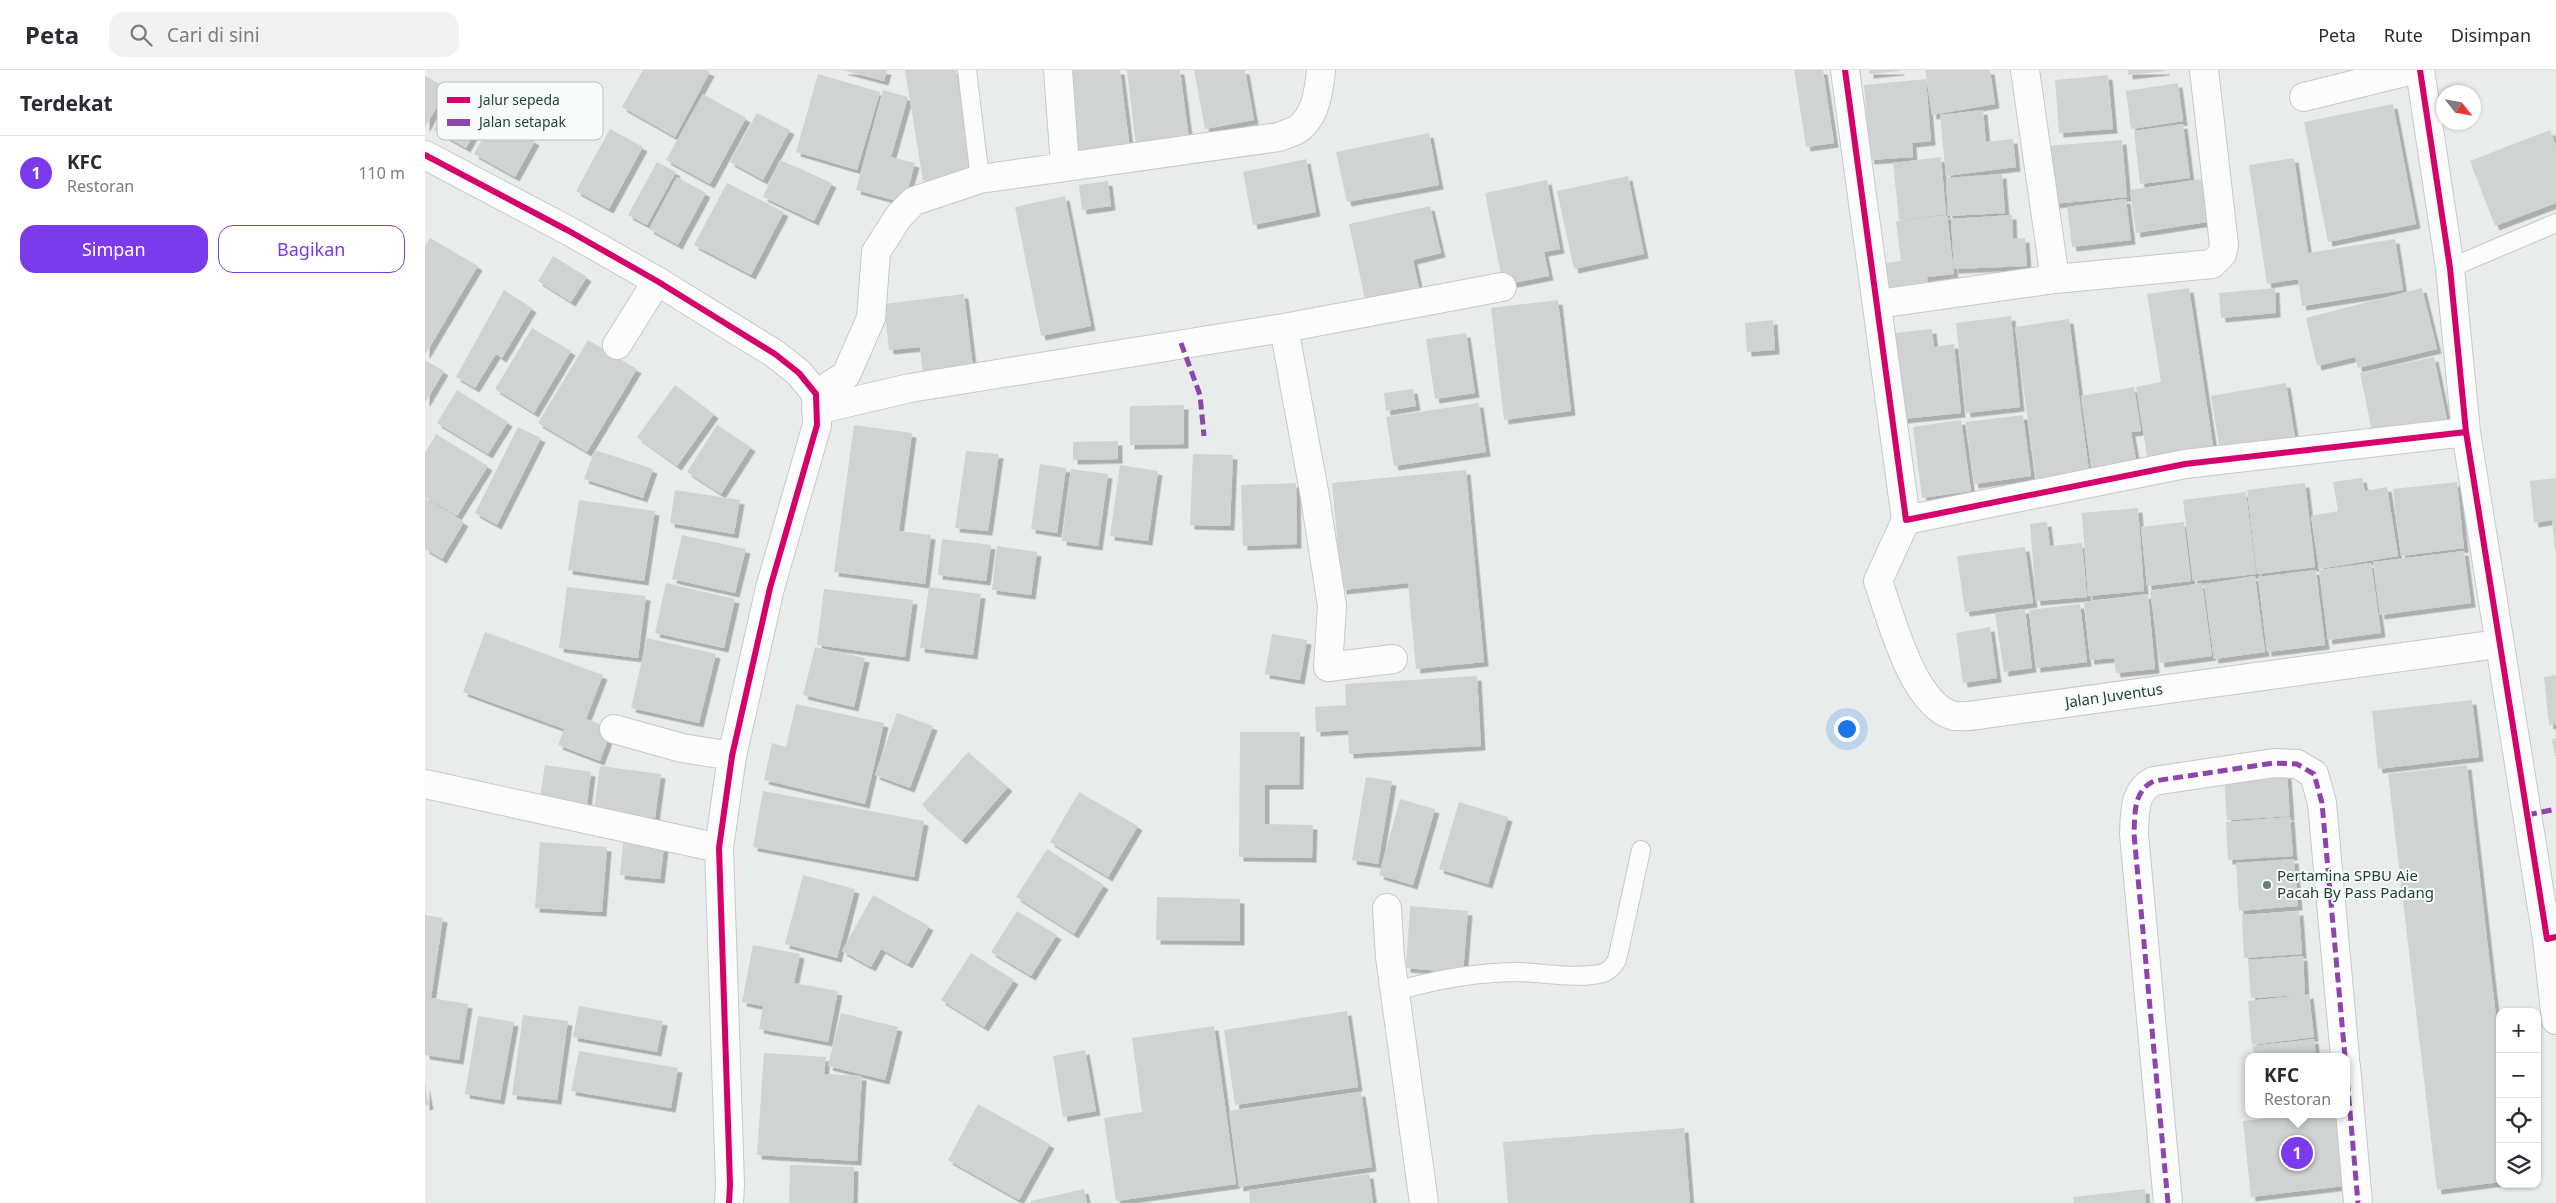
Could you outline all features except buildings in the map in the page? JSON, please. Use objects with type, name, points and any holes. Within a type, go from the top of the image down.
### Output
[{"type":"street","points":[[1058,70],[1065,166]]},
{"type":"street","points":[[816,402],[846,375],[871,318],[876,252],[899,216],[914,201],[980,179],[1279,137],[1298,129],[1309,117],[1319,94],[1321,70]]},
{"type":"street","points":[[1845,70],[1906,520],[2185,464],[2466,432]]},
{"type":"street","points":[[2025,70],[2055,279]]},
{"type":"street","points":[[1878,304],[2055,279],[2212,264],[2222,254],[2224,244],[2204,70]]},
{"type":"street","points":[[2304,97],[2413,70]]},
{"type":"street","points":[[2420,70],[2450,268],[2466,432],[2498,644],[2552,938],[2556,1020]]},
{"type":"street","points":[[425,155],[569,231],[657,281],[775,354],[799,373],[816,402],[817,425],[770,588],[732,756],[719,848],[730,1175],[729,1203]]},
{"type":"street","points":[[617,346],[657,281]]},
{"type":"street","points":[[816,402],[1284,328],[1502,287]]},
{"type":"street","points":[[1284,328],[1315,498],[1332,606],[1328,667],[1393,659]]},
{"type":"street","name":"Jalan Juventus","points":[[1906,520],[1878,581],[1901,645],[1920,689],[1938,707],[1952,715],[1977,715],[2498,644]]},
{"type":"street","points":[[615,729],[682,748],[732,756]]},
{"type":"street","points":[[2168,1203],[2134,834],[2135,805],[2146,784],[2154,780],[2274,762],[2297,764],[2314,774],[2322,803],[2345,1053]]},
{"type":"street","points":[[425,784],[719,848]]},
{"type":"street","points":[[1387,908],[1396,991],[1425,1203]]},
{"type":"street","points":[[2350,1112],[2358,1203]]},
{"type":"lane","points":[[967,70],[980,179]]},
{"type":"lane","points":[[2450,268],[2556,223]]},
{"type":"lane","points":[[1396,991],[1441,978],[1474,973],[1520,972],[1591,975],[1606,972],[1613,968],[1618,954],[1641,850]]},
{"type":"marked path","points":[[1181,343],[1200,395],[1204,436]]},
{"type":"marked path","points":[[2168,1203],[2134,834],[2137,804],[2142,791],[2147,785],[2154,781],[2274,763],[2297,764],[2314,774],[2322,803],[2345,1053]]},
{"type":"marked path","points":[[2527,815],[2556,809]]},
{"type":"marked path","points":[[2350,1112],[2358,1203]]},
{"type":"cycle path","points":[[1845,70],[1906,520],[2185,464],[2466,432]]},
{"type":"cycle path","points":[[2420,70],[2450,268],[2466,432],[2547,939],[2556,937]]},
{"type":"cycle path","points":[[425,155],[569,231],[657,281],[775,354],[799,373],[816,394],[817,425],[770,588],[732,756],[719,848],[730,1184],[729,1203]]},
{"type":"place","name":"Pertamina SPBU Aie Pacah By Pass Padang","points":[[2267,885]]},
{"type":"place","name":"KFC","points":[[2297,1153]]}]
